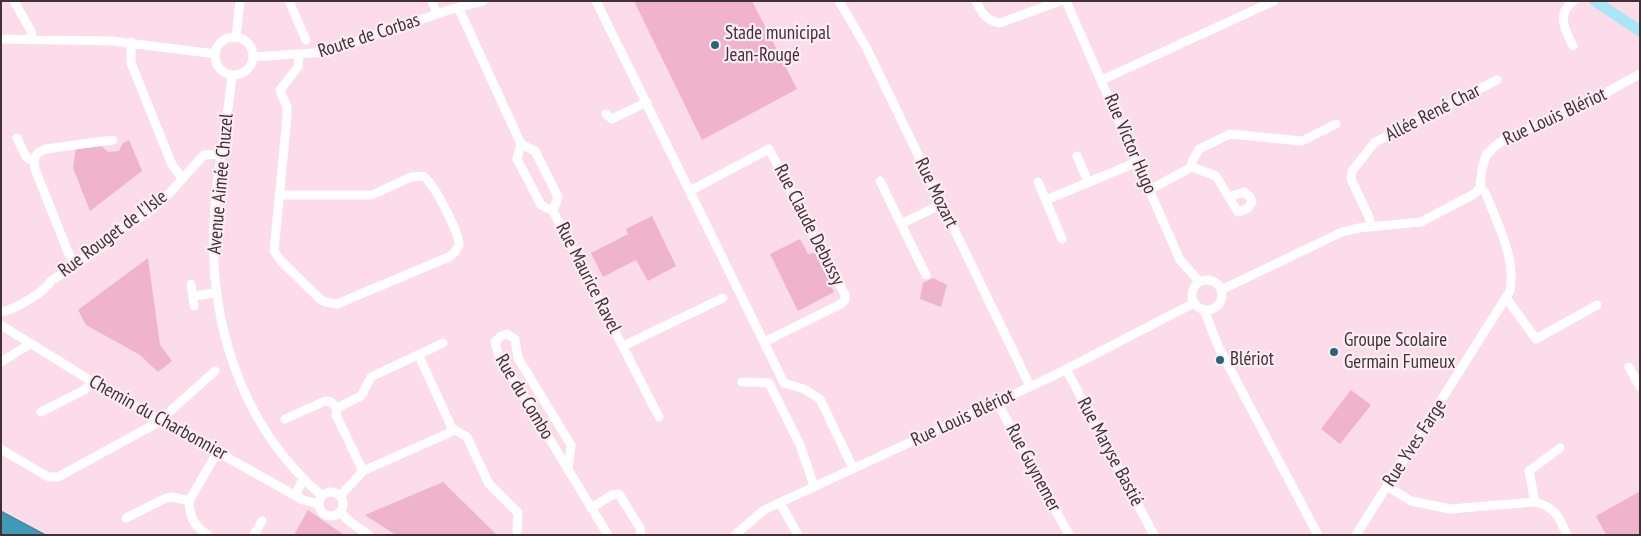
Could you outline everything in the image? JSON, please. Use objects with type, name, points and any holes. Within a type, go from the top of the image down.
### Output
[{"type":"main road","points":[[1595,1],[1639,30]]},
{"type":"street","points":[[14,1],[31,31],[32,39]]},
{"type":"street","points":[[236,38],[240,1]]},
{"type":"street","points":[[289,1],[306,40]]},
{"type":"street","points":[[432,1],[437,14]]},
{"type":"street","name":"Route de Corbas","points":[[253,57],[299,56],[344,48],[437,14],[483,1]]},
{"type":"street","points":[[596,1],[784,383],[804,389],[820,399],[853,468]]},
{"type":"street","name":"Rue Mozart","points":[[839,1],[866,47],[1030,386]]},
{"type":"street","points":[[976,1],[985,17],[991,22],[1000,23],[1060,1]]},
{"type":"street","name":"Rue Victor Hugo","points":[[1066,1],[1180,260],[1200,282]]},
{"type":"street","points":[[1102,80],[1274,1]]},
{"type":"street","points":[[1572,1],[1564,12],[1562,22],[1573,46]]},
{"type":"street","name":"Rue Maurice Ravel","points":[[459,8],[521,144],[535,151],[558,197],[553,211]]},
{"type":"street","points":[[236,38],[249,44],[253,57],[246,71],[232,75],[226,73],[218,66],[216,54],[220,44],[225,40],[236,38]]},
{"type":"street","points":[[1,39],[131,42],[216,54]]},
{"type":"street","points":[[131,42],[130,63],[172,165],[182,178]]},
{"type":"street","points":[[279,195],[372,195],[411,177],[423,176],[432,184],[456,233],[459,245],[448,256],[392,282],[337,304],[325,302],[281,261],[274,251],[279,195],[288,112],[280,90],[298,67],[299,56]]},
{"type":"street","name":"Rue Louis Blériot","points":[[1480,188],[1486,155],[1505,139],[1600,96],[1640,74]]},
{"type":"street","name":"Avenue Aimée Chuzel","points":[[232,75],[221,154],[213,243],[215,293],[229,352],[241,384],[258,418],[284,456],[321,500]]},
{"type":"street","name":"Allée René Char","points":[[1371,227],[1369,217],[1351,179],[1352,171],[1375,142],[1497,80]]},
{"type":"street","points":[[606,114],[612,119],[647,102]]},
{"type":"street","points":[[1192,167],[1192,162],[1199,149],[1230,134],[1302,141],[1336,124]]},
{"type":"street","points":[[17,138],[26,157],[33,161],[68,252],[75,264]]},
{"type":"street","points":[[33,161],[38,152],[45,148],[112,140]]},
{"type":"street","name":"Rue Maurice Ravel","points":[[521,144],[517,159],[541,205],[553,211],[659,417]]},
{"type":"street","name":"Rue Claude Debussy","points":[[690,191],[769,149],[845,295],[845,300],[841,304],[764,342]]},
{"type":"street","name":"Rue Rouget de l'Isle","points":[[1,312],[12,309],[26,300],[33,299],[47,289],[51,281],[75,264],[85,260],[109,242],[111,236],[132,220],[142,216],[204,155],[221,154]]},
{"type":"street","points":[[1077,156],[1088,182]]},
{"type":"street","points":[[1046,200],[1137,162]]},
{"type":"street","points":[[1149,190],[1192,167],[1216,176],[1229,197]]},
{"type":"street","points":[[880,181],[926,276]]},
{"type":"street","points":[[1038,182],[1062,239]]},
{"type":"street","points":[[1222,290],[1342,232],[1422,222],[1474,194],[1480,188]]},
{"type":"street","name":"Rue Yves Farge","points":[[1356,535],[1506,298],[1512,280],[1510,261],[1485,192],[1480,188]]},
{"type":"street","points":[[902,224],[942,204]]},
{"type":"street","points":[[1222,290],[1212,281],[1200,282],[1194,288],[1192,295],[1194,303],[1204,310],[1219,348],[1318,535]]},
{"type":"street","points":[[191,284],[194,306]]},
{"type":"street","points":[[1212,329],[1222,290]]},
{"type":"street","points":[[193,296],[215,293]]},
{"type":"street","name":"Rue Maurice Ravel","points":[[623,346],[722,298]]},
{"type":"street","points":[[1506,298],[1536,339],[1597,305]]},
{"type":"street","name":"Rue Louis Blériot","points":[[735,535],[750,520],[780,503],[1066,369],[1194,303]]},
{"type":"street","points":[[1204,310],[1216,308]]},
{"type":"street","name":"Chemin du Charbonnier","points":[[1,325],[92,381],[295,496],[321,500]]},
{"type":"street","name":"Rue du Combo","points":[[568,470],[571,446],[518,358],[515,339],[507,334],[501,336],[496,342],[498,354],[568,470],[591,508],[608,535]]},
{"type":"street","points":[[337,408],[361,396],[371,377],[419,356],[443,343]]},
{"type":"street","points":[[1,362],[30,344]]},
{"type":"street","points":[[419,356],[452,428],[467,437],[489,484],[518,513],[517,532]]},
{"type":"street","points":[[1629,367],[1640,387]]},
{"type":"street","name":"Rue Maryse Bastié","points":[[1066,369],[1154,535]]},
{"type":"street","points":[[1,449],[49,477],[58,477],[160,420],[216,371]]},
{"type":"street","points":[[42,412],[86,389],[92,381]]},
{"type":"street","points":[[742,382],[769,383],[800,445],[809,476],[814,486]]},
{"type":"street","points":[[285,419],[325,401],[331,402],[337,408]]},
{"type":"street","name":"Rue Guynemer","points":[[997,402],[1069,535]]},
{"type":"street","points":[[337,408],[336,415],[363,471]]},
{"type":"street","points":[[340,496],[363,471],[449,433],[452,428]]},
{"type":"street","points":[[1535,502],[1529,471],[1560,448]]},
{"type":"street","points":[[208,535],[192,521],[189,501],[218,451]]},
{"type":"street","points":[[295,496],[303,479]]},
{"type":"street","points":[[1387,486],[1411,501],[1450,509],[1535,502],[1548,506],[1556,512],[1567,535]]},
{"type":"street","points":[[329,492],[340,496],[343,502],[340,512],[329,515],[322,512],[321,500],[329,492]]},
{"type":"street","points":[[591,508],[612,495],[619,494],[642,531],[641,535]]},
{"type":"street","points":[[126,518],[166,498],[172,497],[189,501]]},
{"type":"street","points":[[780,503],[798,535]]},
{"type":"street","points":[[340,512],[350,522],[370,535]]},
{"type":"street","points":[[254,535],[262,521]]},
{"type":"shaded area","name":"Stade municipal Jean-Rougé","points":[[634,1],[752,1],[797,89],[702,140]]},
{"type":"shaded area","points":[[129,140],[142,171],[90,211],[73,168],[76,147],[99,144],[108,152],[119,151],[123,143]]},
{"type":"shaded area","points":[[652,216],[676,266],[648,281],[636,260],[603,277],[591,253],[628,234],[626,229]]},
{"type":"shaded area","points":[[800,239],[808,254],[815,253],[834,292],[798,311],[770,254]]},
{"type":"shaded area","points":[[148,258],[160,345],[172,361],[158,372],[140,355],[86,325],[78,310]]},
{"type":"shaded area","points":[[933,278],[947,285],[941,307],[920,299],[923,283]]},
{"type":"shaded area","points":[[1351,390],[1371,405],[1340,444],[1321,429]]},
{"type":"shaded area","points":[[443,482],[497,535],[396,535],[365,515]]},
{"type":"shaded area","points":[[1639,492],[1640,533],[1636,535],[1606,535],[1596,516]]},
{"type":"shaded area","points":[[308,510],[344,535],[294,535]]},
{"type":"water","points":[[1,511],[46,535],[1,535]]},
{"type":"place","name":"Stade municipal Jean-Rougé","points":[[715,45]]},
{"type":"place","name":"Groupe Scolaire Germain Fumeux","points":[[1334,352]]},
{"type":"place","name":"Blériot","points":[[1220,360]]}]
